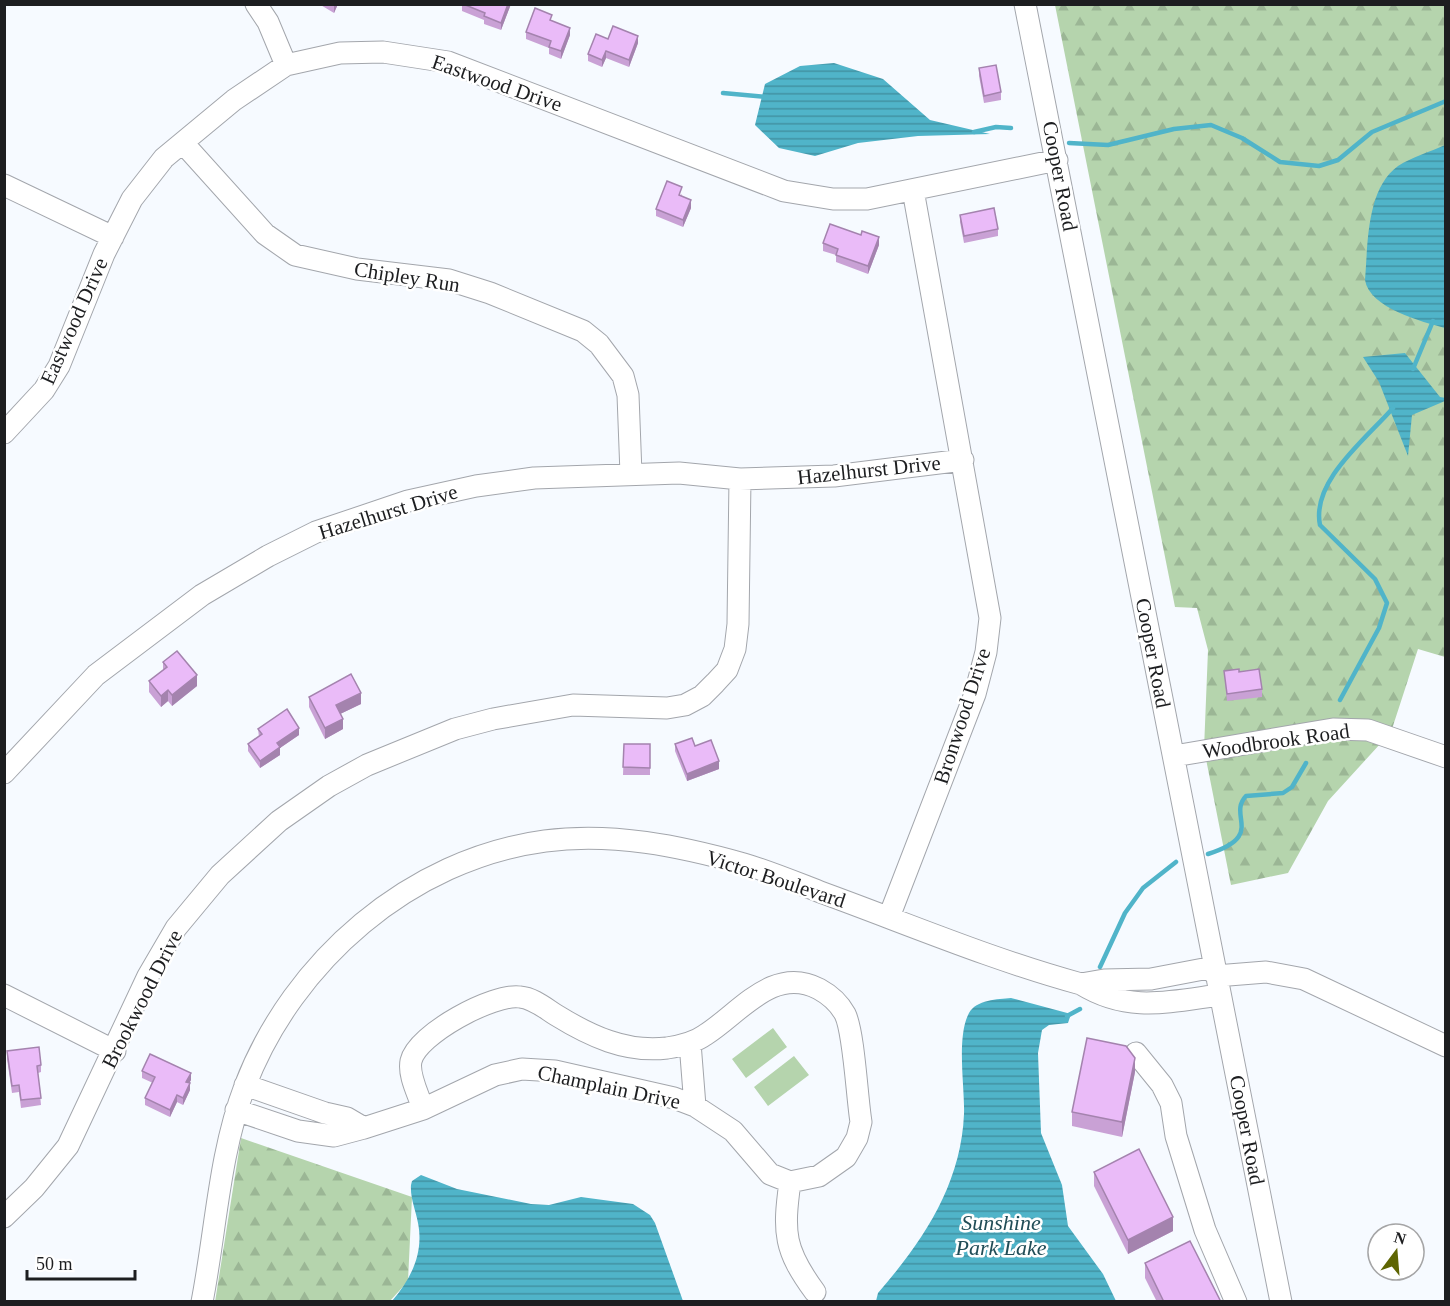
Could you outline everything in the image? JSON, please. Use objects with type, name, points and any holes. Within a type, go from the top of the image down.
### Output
[{"type":"street","points":[[256,4],[268,22],[286,65]]},
{"type":"street","name":"Cooper Road","points":[[1025,4],[1281,1302]]},
{"type":"street","name":"Eastwood Drive","points":[[4,433],[37,398],[59,366],[112,237],[132,199],[164,158],[227,106],[286,65],[340,53],[383,52],[448,62],[784,190],[833,199],[867,199],[1057,160]]},
{"type":"street","name":"Chipley Run","points":[[183,143],[265,234],[295,255],[357,270],[449,280],[490,293],[583,331],[599,344],[623,376],[628,395],[632,474]]},
{"type":"street","points":[[4,185],[112,237]]},
{"type":"street","name":"Bronwood Drive","points":[[889,917],[975,694],[986,652],[990,618],[913,190]]},
{"type":"street","name":"Hazelhurst Drive","points":[[4,773],[96,675],[202,595],[268,555],[316,532],[408,501],[476,486],[534,478],[679,473],[740,479],[834,476],[963,460]]},
{"type":"street","name":"Brookwood Drive","points":[[4,1217],[34,1188],[68,1146],[115,1051],[148,976],[176,928],[220,875],[279,821],[329,786],[367,765],[455,729],[493,719],[573,705],[667,708],[685,705],[702,696],[727,670],[735,649],[738,624],[740,479]]},
{"type":"street","name":"Woodbrook Road","points":[[1174,756],[1333,729],[1368,730],[1446,758]]},
{"type":"street","name":"Victor Boulevard","points":[[202,1302],[230,1133],[236,1110],[268,1036],[284,1009],[306,980],[339,944],[399,897],[470,861],[507,848],[546,841],[620,839],[657,844],[746,865],[1081,984],[1102,997],[1134,1003],[1162,1003],[1217,979]]},
{"type":"street","points":[[1217,979],[1266,972],[1304,979],[1446,1046]]},
{"type":"street","name":"Victor Boulevard","points":[[1081,984],[1104,980],[1217,979]]},
{"type":"street","name":"Champlain Drive","points":[[236,1110],[284,1126],[334,1136],[423,1109],[482,1080],[522,1070],[572,1074],[674,1098],[695,1106],[733,1131],[770,1174],[790,1182],[807,1180],[830,1170],[846,1157],[857,1138],[861,1122],[847,1022],[841,1008],[832,998],[816,988],[790,982],[778,984],[757,995],[720,1025],[690,1043],[650,1048],[612,1043],[578,1029],[526,998],[500,998],[438,1030],[418,1049],[411,1066],[423,1109]]},
{"type":"street","points":[[4,995],[115,1051]]},
{"type":"street","name":"Champlain Drive","points":[[690,1043],[695,1106]]},
{"type":"street","points":[[1136,1053],[1162,1085],[1171,1103],[1176,1136],[1205,1230],[1236,1302]]},
{"type":"street","points":[[245,1085],[347,1118],[364,1128]]},
{"type":"street","points":[[284,1126],[294,1102]]},
{"type":"street","points":[[790,1182],[785,1208],[786,1229],[794,1264],[815,1292]]},
{"type":"green space","points":[[1055,5],[1445,5],[1445,657],[1418,649],[1391,732],[1328,801],[1288,873],[1231,885],[1204,749],[1208,650],[1197,608],[1175,607]]},
{"type":"green space","points":[[773,1028],[787,1047],[746,1078],[732,1059]]},
{"type":"green space","points":[[794,1056],[809,1075],[768,1106],[754,1087]]},
{"type":"green space","points":[[241,1138],[412,1197],[408,1281],[390,1301],[215,1302]]},
{"type":"water","points":[[834,63],[883,79],[930,120],[990,134],[918,136],[858,143],[815,156],[779,148],[755,125],[765,84],[800,66]]},
{"type":"water","points":[[1445,145],[1445,328],[1411,318],[1386,306],[1369,290],[1365,280],[1368,235],[1374,203],[1380,189],[1398,166]]},
{"type":"water","points":[[1405,353],[1440,397],[1446,398],[1445,401],[1412,415],[1408,456],[1379,382],[1363,357]]},
{"type":"water","name":"Sunshine Park Lake","points":[[1011,998],[1071,1014],[1068,1023],[1049,1025],[1042,1030],[1038,1053],[1041,1133],[1062,1185],[1068,1226],[1103,1274],[1116,1301],[876,1301],[878,1293],[910,1253],[937,1211],[956,1165],[964,1114],[963,1035],[969,1013],[982,1003]]},
{"type":"water","points":[[421,1175],[457,1189],[531,1204],[549,1205],[581,1197],[633,1204],[650,1215],[655,1223],[683,1301],[392,1301],[410,1275],[417,1255],[419,1234],[411,1185],[412,1181]]},
{"type":"building","points":[[463,4],[508,4],[501,23]]},
{"type":"building","points":[[535,8],[552,15],[550,20],[570,28],[561,51],[549,47],[551,41],[526,32]]},
{"type":"building","points":[[613,26],[638,36],[629,60],[606,51],[602,60],[588,54],[596,34],[608,39]]},
{"type":"building","points":[[996,65],[1001,92],[984,96],[979,68]]},
{"type":"building","points":[[667,181],[682,187],[679,195],[691,200],[683,220],[656,209]]},
{"type":"building","points":[[994,208],[998,229],[964,236],[960,215]]},
{"type":"building","points":[[830,224],[861,235],[862,231],[879,237],[868,266],[836,255],[838,249],[823,243]]},
{"type":"building","points":[[177,651],[197,675],[172,695],[168,690],[161,696],[149,681],[167,667],[163,662]]},
{"type":"building","points":[[1239,669],[1239,672],[1259,669],[1262,689],[1227,694],[1224,671]]},
{"type":"building","points":[[351,674],[361,693],[336,705],[343,719],[325,728],[309,697]]},
{"type":"building","points":[[287,709],[299,728],[277,743],[280,747],[260,761],[248,744],[262,734],[258,729]]},
{"type":"building","points":[[692,738],[695,746],[711,740],[719,761],[687,774],[675,744]]},
{"type":"building","points":[[624,744],[650,744],[650,768],[623,767]]},
{"type":"building","points":[[1087,1038],[1126,1046],[1135,1058],[1122,1122],[1072,1112]]},
{"type":"building","points":[[39,1047],[41,1065],[37,1066],[41,1098],[21,1100],[19,1085],[12,1086],[7,1051]]},
{"type":"building","points":[[150,1054],[191,1073],[186,1082],[190,1083],[183,1098],[177,1095],[170,1110],[145,1098],[155,1077],[142,1071]]},
{"type":"building","points":[[1139,1149],[1173,1217],[1128,1240],[1094,1172]]},
{"type":"building","points":[[1190,1241],[1221,1302],[1164,1302],[1145,1263]]},
{"type":"waterway","points":[[723,93],[768,97]]},
{"type":"waterway","points":[[1069,143],[1108,145],[1174,129],[1211,125],[1242,138],[1280,162],[1319,166],[1338,160],[1372,132],[1446,101]]},
{"type":"waterway","points":[[974,132],[996,127],[1011,128]]},
{"type":"waterway","points":[[1413,369],[1433,321]]},
{"type":"waterway","points":[[1340,700],[1379,628],[1387,603],[1375,579],[1320,525],[1319,509],[1324,492],[1343,461],[1393,408]]},
{"type":"waterway","points":[[1208,854],[1226,847],[1241,833],[1241,803],[1246,796],[1283,793],[1292,787],[1306,763]]},
{"type":"waterway","points":[[1100,967],[1125,913],[1143,888],[1176,862]]},
{"type":"waterway","points":[[1067,1016],[1080,1009]]}]
